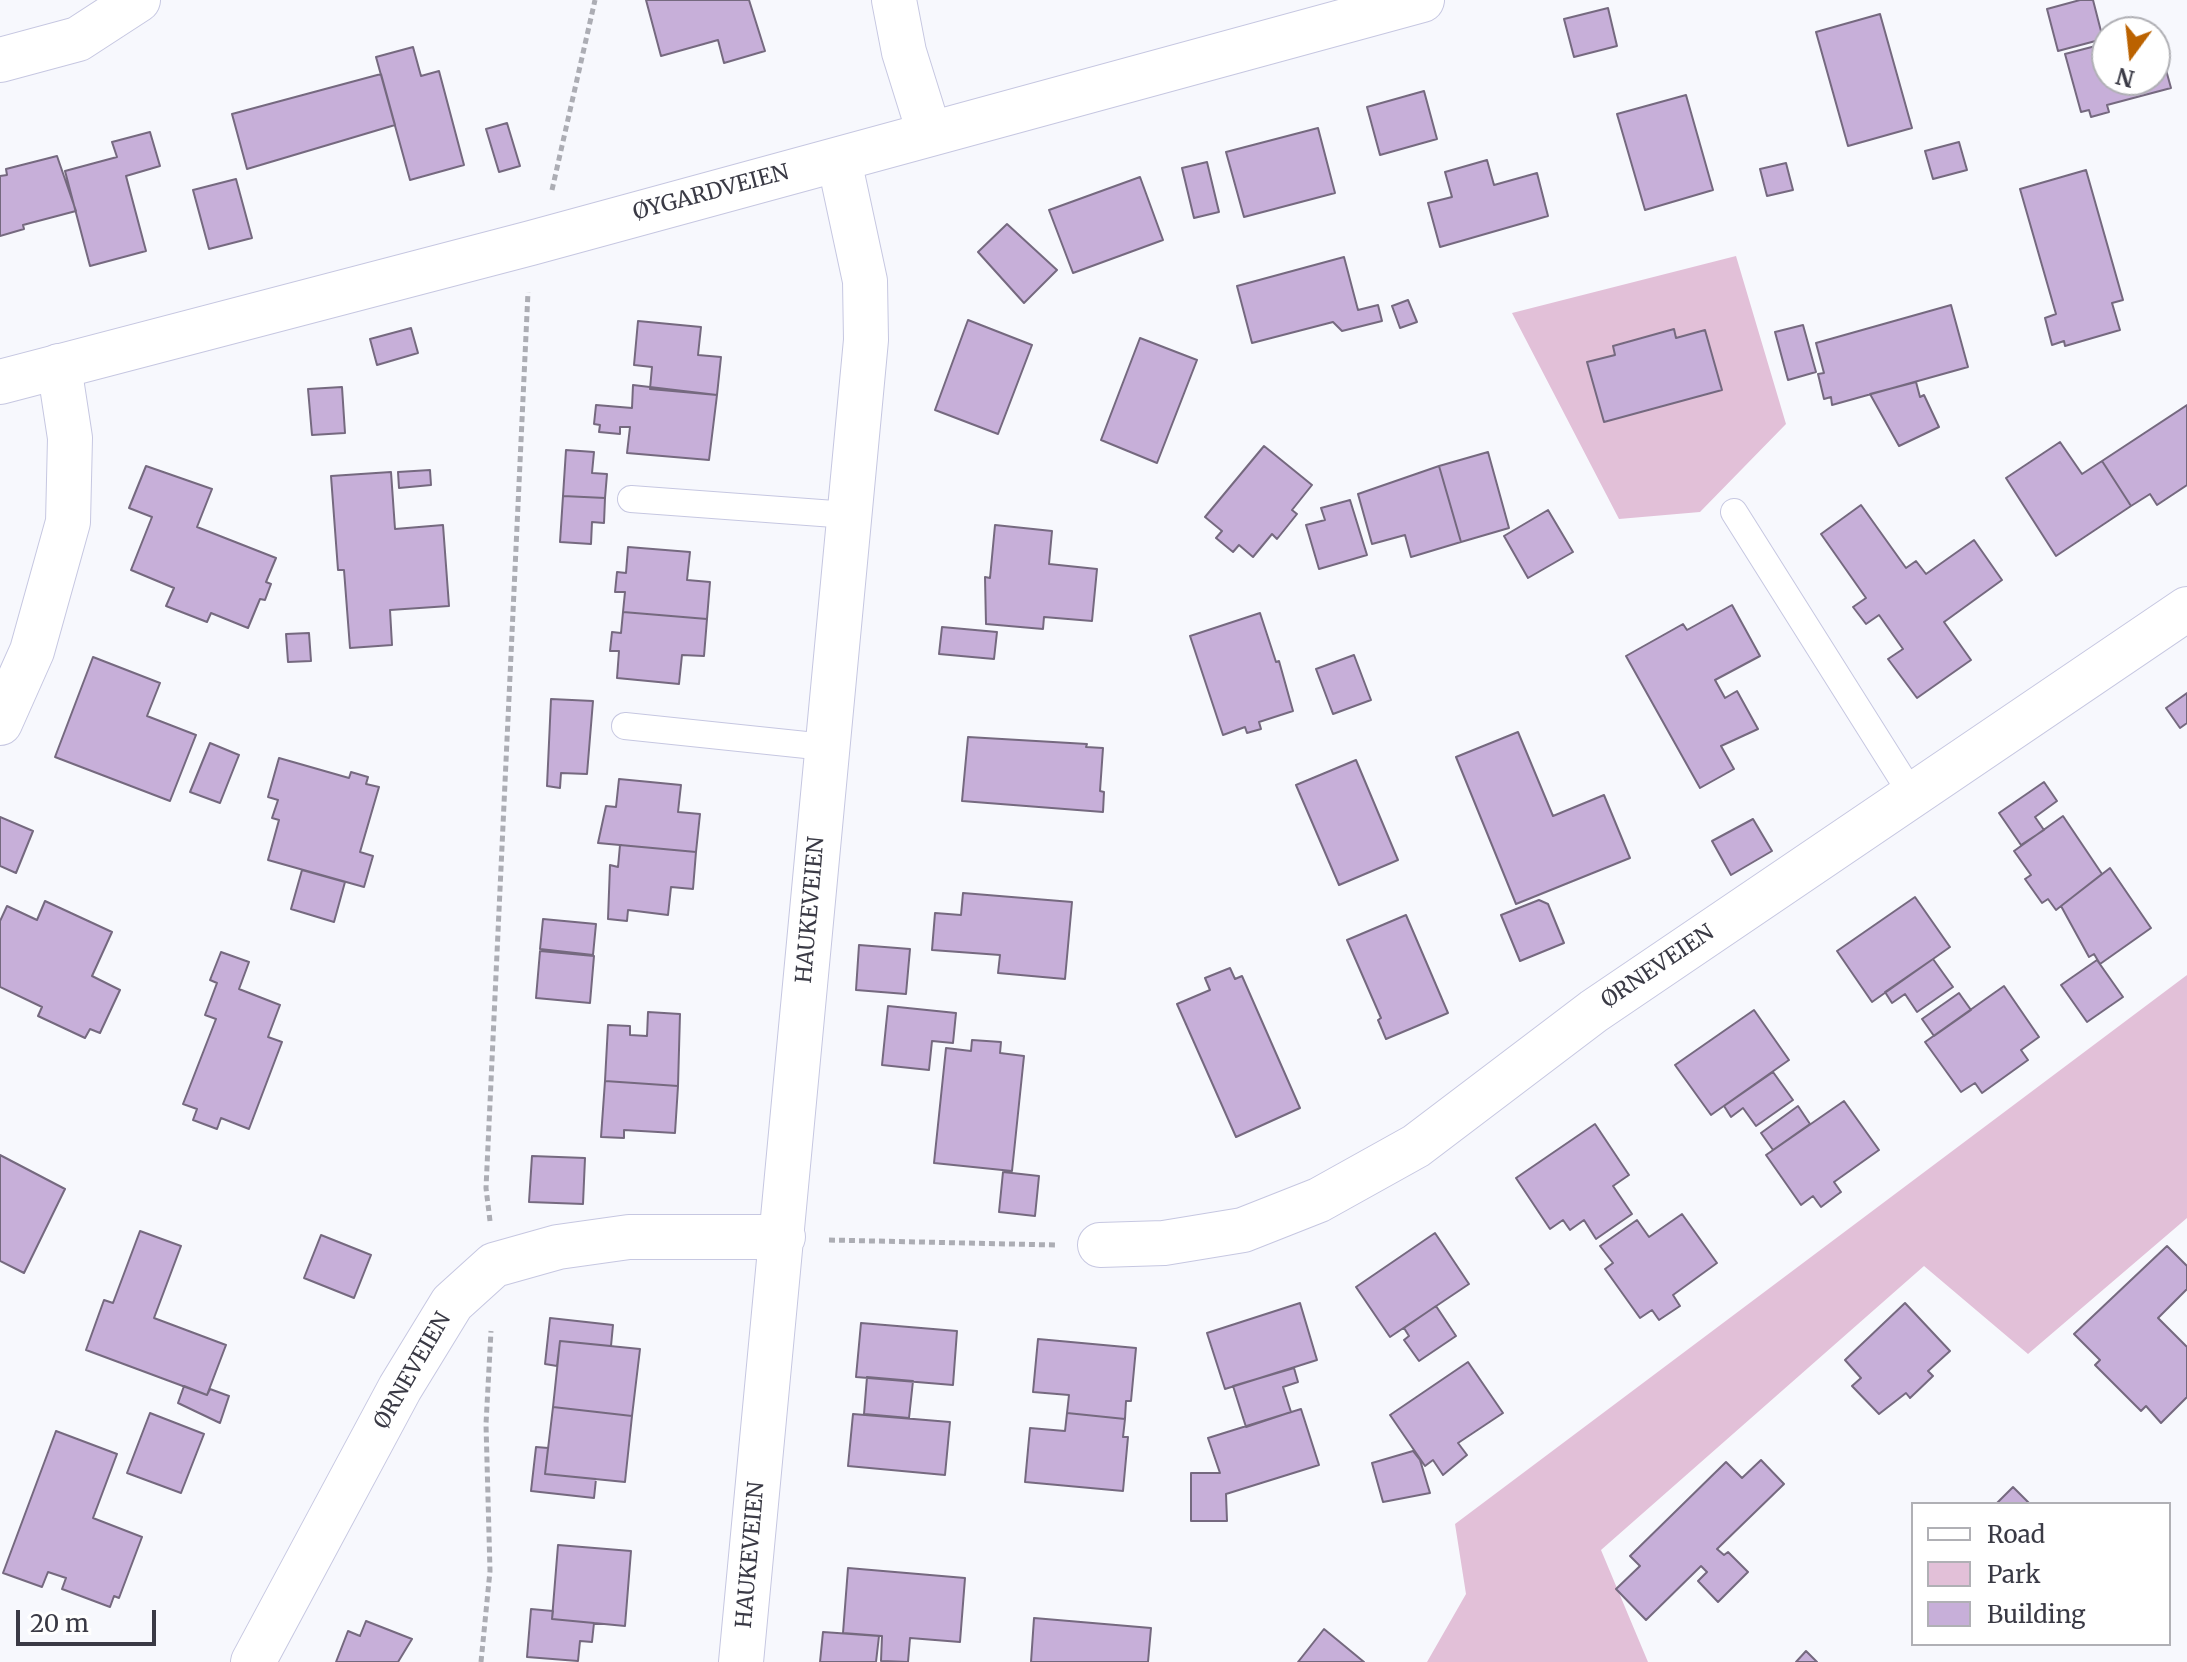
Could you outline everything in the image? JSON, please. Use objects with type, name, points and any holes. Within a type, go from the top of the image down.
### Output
[{"type":"street","points":[[0,60],[78,39],[138,0]]},
{"type":"street","points":[[894,0],[904,52],[929,132]]},
{"type":"street","name":"ØYGARDVEIEN","points":[[0,382],[531,243],[1422,0]]},
{"type":"street","name":"HAUKEVEIEN","points":[[741,1662],[783,1237],[825,747],[866,340],[865,281],[839,160]]},
{"type":"street","points":[[0,723],[32,651],[68,522],[70,438],[59,366]]},
{"type":"street","name":"ØRNEVEIEN","points":[[1100,1245],[1164,1243],[1243,1230],[1319,1200],[1416,1146],[1594,1011],[1911,793],[2187,609]]},
{"type":"street","name":"ØRNEVEIEN","points":[[253,1662],[452,1303],[494,1265],[558,1247],[629,1237],[783,1237]]},
{"type":"lane","points":[[631,499],[848,515]]},
{"type":"lane","points":[[1734,512],[1911,793]]},
{"type":"lane","points":[[625,726],[825,747]]},
{"type":"path","points":[[481,1662],[490,1571],[486,1424],[494,1265],[486,1188],[531,243],[554,187],[595,0]]},
{"type":"path","points":[[783,1237],[874,1243],[1100,1245]]},
{"type":"green space","points":[[1736,256],[1786,424],[1700,512],[1619,519],[1512,313]]},
{"type":"green space","points":[[2187,975],[2187,1218],[2028,1354],[1924,1266],[1601,1550],[1648,1662],[1427,1662],[1466,1594],[1455,1524]]},
{"type":"building","points":[[646,0],[749,0],[765,51],[724,63],[718,40],[661,56]]},
{"type":"building","points":[[2080,0],[2093,0],[2097,16],[2091,16],[2091,42],[2058,51],[2047,9]]},
{"type":"building","points":[[1608,8],[1617,46],[1574,57],[1564,19]]},
{"type":"building","points":[[1880,14],[1912,128],[1848,146],[1816,32]]},
{"type":"building","points":[[413,47],[421,76],[439,71],[464,165],[410,180],[376,57]]},
{"type":"building","points":[[2091,47],[2091,96],[2141,96],[2107,105],[2109,112],[2091,117],[2089,110],[2081,112],[2065,54]]},
{"type":"building","points":[[381,74],[395,125],[247,169],[232,114]]},
{"type":"building","points":[[1424,91],[1437,139],[1380,155],[1367,107]]},
{"type":"building","points":[[1686,95],[1713,190],[1645,210],[1617,114]]},
{"type":"building","points":[[507,123],[520,166],[499,172],[486,129]]},
{"type":"building","points":[[1318,128],[1335,193],[1244,217],[1226,152]]},
{"type":"building","points":[[150,132],[160,166],[126,176],[146,251],[90,266],[65,171],[117,157],[112,142]]},
{"type":"building","points":[[1959,142],[1967,170],[1933,179],[1925,151]]},
{"type":"building","points":[[57,156],[76,211],[23,225],[24,229],[0,236],[0,176],[7,175],[6,169]]},
{"type":"building","points":[[1487,160],[1494,185],[1537,173],[1548,216],[1440,247],[1428,203],[1452,197],[1445,172]]},
{"type":"building","points":[[1207,162],[1219,212],[1194,218],[1182,168]]},
{"type":"building","points":[[1786,163],[1793,190],[1767,196],[1760,169]]},
{"type":"building","points":[[2086,170],[2123,300],[2112,303],[2120,330],[2065,346],[2064,341],[2052,345],[2045,318],[2056,314],[2020,189]]},
{"type":"building","points":[[1140,177],[1163,240],[1073,273],[1049,210]]},
{"type":"building","points":[[236,179],[252,238],[209,249],[193,190]]},
{"type":"building","points":[[1007,224],[1057,270],[1024,303],[978,252]]},
{"type":"building","points":[[1344,257],[1358,310],[1378,305],[1382,321],[1342,331],[1333,322],[1252,343],[1237,286]]},
{"type":"building","points":[[1408,300],[1417,322],[1400,328],[1392,306]]},
{"type":"building","points":[[1951,305],[1968,367],[1832,405],[1831,397],[1824,399],[1818,374],[1824,373],[1816,343]]},
{"type":"building","points":[[968,320],[1032,345],[998,434],[935,410]]},
{"type":"building","points":[[638,321],[701,327],[698,355],[721,357],[717,395],[650,389],[652,367],[634,365]]},
{"type":"building","points":[[1803,325],[1816,372],[1788,380],[1775,332]]},
{"type":"building","points":[[411,328],[418,353],[377,365],[370,339]]},
{"type":"building","points":[[1674,329],[1676,338],[1705,330],[1722,390],[1604,422],[1587,362],[1615,355],[1613,346]]},
{"type":"building","points":[[1140,338],[1197,360],[1157,463],[1101,440]]},
{"type":"building","points":[[1916,382],[1920,397],[1924,395],[1939,427],[1899,446],[1870,394]]},
{"type":"building","points":[[633,385],[717,395],[709,460],[627,453],[630,427],[620,427],[620,434],[599,432],[600,425],[594,424],[596,405],[632,408]]},
{"type":"building","points":[[342,387],[345,433],[312,435],[308,389]]},
{"type":"building","points":[[2187,405],[2187,485],[2157,505],[2150,494],[2131,506],[2102,461]]},
{"type":"building","points":[[2060,442],[2082,474],[2102,461],[2131,506],[2056,556],[2006,478]]},
{"type":"building","points":[[1264,446],[1312,485],[1292,510],[1297,514],[1277,539],[1272,534],[1253,557],[1239,545],[1233,552],[1216,538],[1222,531],[1205,517]]},
{"type":"building","points":[[566,450],[594,452],[592,473],[607,474],[605,498],[563,496]]},
{"type":"building","points":[[1488,452],[1509,528],[1461,542],[1439,466]]},
{"type":"building","points":[[146,466],[212,489],[197,527],[276,558],[266,582],[271,584],[265,600],[260,599],[248,628],[211,613],[207,622],[166,606],[174,588],[131,570],[152,517],[129,508]]},
{"type":"building","points":[[1439,466],[1461,542],[1411,557],[1405,535],[1372,544],[1358,494]]},
{"type":"building","points":[[430,470],[431,485],[399,488],[398,472]]},
{"type":"building","points":[[391,472],[395,529],[443,525],[449,606],[390,610],[392,645],[350,648],[344,570],[338,570],[331,476]]},
{"type":"building","points":[[563,496],[605,498],[604,523],[592,522],[591,544],[560,542]]},
{"type":"building","points":[[1350,500],[1367,555],[1319,569],[1306,525],[1325,520],[1321,508]]},
{"type":"building","points":[[1861,505],[1906,568],[1916,561],[1926,574],[1974,540],[2002,580],[1944,622],[1971,660],[1917,698],[1888,659],[1903,649],[1879,615],[1866,624],[1853,607],[1866,598],[1821,534]]},
{"type":"building","points":[[1548,510],[1573,552],[1528,578],[1504,536]]},
{"type":"building","points":[[995,525],[1052,531],[1049,564],[1097,569],[1092,621],[1044,617],[1043,629],[986,624],[985,577],[990,578]]},
{"type":"building","points":[[628,547],[690,552],[687,580],[710,582],[707,619],[623,612],[625,592],[615,592],[617,572],[626,573]]},
{"type":"building","points":[[1732,605],[1760,656],[1715,680],[1725,698],[1737,691],[1758,729],[1721,746],[1734,769],[1700,788],[1626,656],[1683,624],[1687,630]]},
{"type":"building","points":[[623,612],[707,619],[704,656],[682,655],[679,684],[617,678],[619,651],[610,651],[612,632],[621,633]]},
{"type":"building","points":[[1260,613],[1276,662],[1279,661],[1293,711],[1259,722],[1261,729],[1247,733],[1245,727],[1223,735],[1190,636]]},
{"type":"building","points":[[942,627],[997,632],[994,659],[939,654]]},
{"type":"building","points":[[309,633],[311,661],[288,662],[286,634]]},
{"type":"building","points":[[1354,655],[1371,700],[1333,714],[1316,669]]},
{"type":"building","points":[[93,657],[160,683],[147,716],[196,735],[170,801],[55,757]]},
{"type":"building","points":[[2187,693],[2187,723],[2180,728],[2166,708]]},
{"type":"building","points":[[551,699],[593,701],[587,774],[561,773],[560,788],[547,786]]},
{"type":"building","points":[[1518,732],[1553,816],[1604,795],[1630,858],[1516,904],[1456,757]]},
{"type":"building","points":[[968,737],[1087,744],[1086,747],[1103,748],[1100,791],[1104,792],[1103,812],[962,801]]},
{"type":"building","points":[[210,743],[239,755],[220,803],[190,792]]},
{"type":"building","points":[[279,758],[349,778],[351,772],[368,777],[366,784],[379,787],[360,852],[373,856],[364,887],[268,860],[279,820],[272,818],[278,800],[268,797]]},
{"type":"building","points":[[1356,760],[1398,860],[1339,885],[1296,785]]},
{"type":"building","points":[[619,779],[681,785],[678,812],[700,814],[696,852],[598,843],[606,806],[616,807]]},
{"type":"building","points":[[2044,782],[2057,801],[2035,817],[2044,830],[2021,845],[1999,813]]},
{"type":"building","points":[[2063,816],[2102,874],[2056,910],[2048,899],[2042,903],[2025,879],[2031,875],[2014,851]]},
{"type":"building","points":[[0,817],[33,831],[16,873],[0,866]]},
{"type":"building","points":[[1753,819],[1772,851],[1731,875],[1712,841]]},
{"type":"building","points":[[620,845],[696,852],[693,889],[671,887],[668,915],[628,910],[627,921],[608,919],[610,865],[618,867]]},
{"type":"building","points":[[2110,868],[2151,928],[2100,964],[2094,954],[2089,957],[2061,906]]},
{"type":"building","points":[[302,870],[345,882],[334,922],[291,909]]},
{"type":"building","points":[[963,893],[1072,902],[1065,979],[998,973],[1000,955],[932,950],[935,913],[961,915]]},
{"type":"building","points":[[1915,897],[1950,947],[1872,1002],[1837,951]]},
{"type":"building","points":[[1539,900],[1548,904],[1564,943],[1520,961],[1501,915]]},
{"type":"building","points":[[45,901],[112,932],[92,976],[120,990],[100,1033],[90,1029],[85,1038],[38,1016],[42,1007],[0,987],[0,921],[7,906],[37,920]]},
{"type":"building","points":[[1406,915],[1448,1013],[1386,1039],[1378,1020],[1381,1018],[1347,940]]},
{"type":"building","points":[[543,919],[596,924],[593,955],[540,949]]},
{"type":"building","points":[[859,945],[910,949],[906,994],[856,990]]},
{"type":"building","points":[[540,951],[594,956],[590,1003],[536,998]]},
{"type":"building","points":[[221,952],[249,962],[239,989],[280,1005],[268,1037],[282,1042],[249,1129],[221,1118],[217,1129],[193,1120],[197,1109],[183,1104],[216,1019],[205,1015],[217,983],[210,980]]},
{"type":"building","points":[[1933,959],[1953,987],[1917,1012],[1905,994],[1892,1003],[1885,992]]},
{"type":"building","points":[[2097,960],[2123,997],[2087,1022],[2061,985]]},
{"type":"building","points":[[1230,968],[1235,979],[1242,976],[1300,1108],[1236,1137],[1177,1004],[1210,990],[1205,978]]},
{"type":"building","points":[[2004,986],[2039,1037],[2021,1050],[2028,1060],[1982,1093],[1975,1083],[1961,1092],[1925,1042]]},
{"type":"building","points":[[1959,993],[1971,1010],[1934,1036],[1922,1019]]},
{"type":"building","points":[[888,1006],[956,1013],[953,1043],[932,1041],[929,1070],[882,1065]]},
{"type":"building","points":[[1754,1010],[1789,1060],[1711,1115],[1675,1065]]},
{"type":"building","points":[[648,1012],[680,1014],[678,1086],[605,1081],[608,1025],[630,1026],[630,1035],[647,1036]]},
{"type":"building","points":[[972,1040],[1001,1042],[1000,1053],[1024,1056],[1012,1171],[934,1163],[946,1048],[971,1051]]},
{"type":"building","points":[[1773,1072],[1793,1100],[1756,1126],[1743,1108],[1731,1117],[1724,1106]]},
{"type":"building","points":[[605,1081],[678,1086],[675,1133],[624,1130],[624,1138],[601,1137]]},
{"type":"building","points":[[1844,1101],[1879,1150],[1834,1182],[1841,1192],[1821,1207],[1813,1196],[1801,1205],[1766,1155]]},
{"type":"building","points":[[1798,1106],[1810,1124],[1773,1150],[1761,1133]]},
{"type":"building","points":[[1595,1124],[1629,1175],[1613,1186],[1632,1214],[1596,1239],[1584,1220],[1570,1230],[1563,1220],[1550,1229],[1516,1178]]},
{"type":"building","points":[[0,1155],[65,1189],[24,1273],[0,1261]]},
{"type":"building","points":[[532,1156],[585,1158],[583,1204],[529,1202]]},
{"type":"building","points":[[1003,1172],[1039,1176],[1035,1216],[999,1212]]},
{"type":"building","points":[[1682,1214],[1717,1263],[1673,1295],[1680,1306],[1659,1320],[1652,1310],[1640,1318],[1605,1269],[1613,1263],[1600,1246],[1637,1220],[1649,1237]]},
{"type":"building","points":[[140,1231],[181,1246],[154,1318],[226,1345],[207,1395],[86,1350],[104,1300],[113,1303]]},
{"type":"building","points":[[1435,1233],[1469,1284],[1390,1337],[1356,1287]]},
{"type":"building","points":[[321,1235],[371,1255],[354,1298],[304,1278]]},
{"type":"building","points":[[2167,1246],[2187,1266],[2187,1289],[2158,1318],[2187,1347],[2187,1397],[2161,1423],[2146,1406],[2141,1411],[2095,1365],[2100,1360],[2074,1334]]},
{"type":"building","points":[[1300,1303],[1317,1360],[1225,1389],[1207,1333]]},
{"type":"building","points":[[1905,1303],[1950,1351],[1928,1371],[1933,1376],[1910,1398],[1906,1393],[1879,1414],[1852,1386],[1861,1378],[1845,1360]]},
{"type":"building","points":[[1436,1306],[1456,1336],[1419,1361],[1404,1340],[1409,1336],[1404,1328]]},
{"type":"building","points":[[550,1318],[613,1325],[611,1346],[560,1341],[557,1366],[545,1364]]},
{"type":"building","points":[[861,1323],[957,1331],[953,1385],[856,1377]]},
{"type":"building","points":[[1038,1339],[1136,1348],[1131,1401],[1126,1401],[1125,1419],[1067,1413],[1069,1395],[1033,1392]]},
{"type":"building","points":[[560,1341],[640,1349],[632,1416],[553,1407]]},
{"type":"building","points":[[1468,1362],[1503,1413],[1458,1443],[1467,1455],[1443,1475],[1433,1460],[1425,1466],[1390,1415]]},
{"type":"building","points":[[1294,1368],[1298,1382],[1283,1387],[1291,1412],[1246,1427],[1233,1386]]},
{"type":"building","points":[[867,1377],[913,1381],[909,1418],[864,1414]]},
{"type":"building","points":[[184,1386],[207,1395],[210,1389],[229,1396],[220,1423],[178,1403]]},
{"type":"building","points":[[553,1407],[632,1416],[625,1482],[545,1474]]},
{"type":"building","points":[[1301,1409],[1319,1465],[1226,1494],[1227,1521],[1191,1521],[1191,1473],[1220,1473],[1208,1438]]},
{"type":"building","points":[[150,1413],[204,1434],[181,1493],[127,1473]]},
{"type":"building","points":[[1067,1413],[1125,1419],[1123,1437],[1128,1437],[1123,1491],[1025,1482],[1030,1428],[1065,1431]]},
{"type":"building","points":[[853,1414],[950,1422],[945,1475],[848,1466]]},
{"type":"building","points":[[56,1431],[117,1454],[93,1518],[142,1537],[119,1598],[114,1596],[110,1607],[62,1589],[66,1578],[48,1572],[42,1587],[3,1573]]},
{"type":"building","points":[[536,1447],[548,1448],[545,1474],[596,1479],[594,1498],[531,1491]]},
{"type":"building","points":[[1413,1451],[1420,1460],[1430,1493],[1383,1502],[1372,1463]]},
{"type":"building","points":[[1761,1460],[1784,1484],[1717,1549],[1724,1555],[1728,1552],[1748,1572],[1718,1602],[1698,1581],[1707,1572],[1701,1566],[1646,1620],[1616,1589],[1640,1566],[1630,1556],[1726,1462],[1742,1478]]},
{"type":"building","points":[[2013,1487],[2028,1502],[1998,1502]]},
{"type":"building","points":[[558,1545],[631,1551],[625,1626],[552,1619]]},
{"type":"building","points":[[848,1568],[965,1578],[960,1642],[910,1638],[908,1662],[881,1661],[882,1636],[843,1633]]},
{"type":"building","points":[[531,1609],[553,1611],[552,1619],[594,1623],[592,1642],[580,1641],[578,1661],[527,1657]]},
{"type":"building","points":[[1034,1618],[1151,1628],[1148,1662],[1031,1662]]},
{"type":"building","points":[[366,1621],[412,1639],[398,1662],[336,1662],[348,1631],[360,1636]]},
{"type":"building","points":[[1324,1629],[1364,1662],[1298,1662]]},
{"type":"building","points":[[823,1632],[879,1636],[876,1662],[820,1662]]},
{"type":"building","points":[[1806,1651],[1817,1662],[1796,1662]]}]
